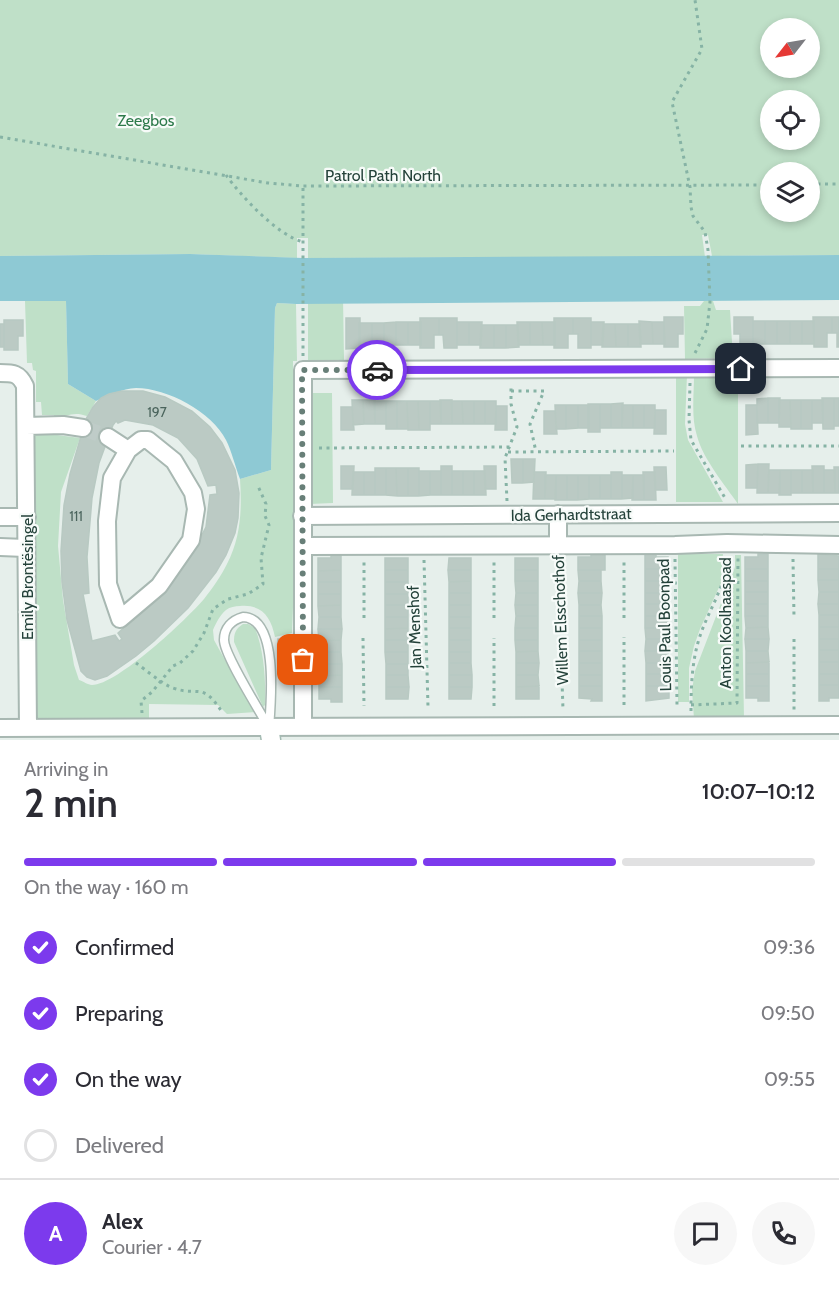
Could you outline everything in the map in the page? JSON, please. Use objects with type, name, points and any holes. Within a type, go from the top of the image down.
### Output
[{"type":"street","points":[[303,728],[302,371],[839,368]]},
{"type":"street","name":"Emily Brontësingel","points":[[0,373],[14,373],[21,378],[25,386],[28,728]]},
{"type":"street","points":[[26,426],[63,425],[83,428]]},
{"type":"street","points":[[108,437],[128,450]]},
{"type":"street","points":[[141,440],[148,440],[158,446],[174,461],[193,493],[196,509],[191,540],[159,586],[120,619],[108,584],[107,521],[112,478],[128,450],[141,440]]},
{"type":"street","name":"Ida Gerhardtstraat","points":[[302,516],[839,513]]},
{"type":"street","name":"Willem Elsschothof","points":[[558,514],[558,544]]},
{"type":"street","points":[[0,517],[27,517]]},
{"type":"street","name":"Ida Gerhardtstraat","points":[[303,546],[839,545]]},
{"type":"street","points":[[0,547],[26,548]]},
{"type":"street","points":[[0,728],[231,727],[270,734],[303,728],[839,725]]},
{"type":"lane","points":[[243,616],[250,617],[259,624],[267,642],[272,695],[270,734],[231,660],[224,641],[229,624],[243,616]]},
{"type":"path","points":[[691,369],[697,346],[707,329],[710,302],[708,250],[705,232],[693,216],[690,187],[672,102],[702,49],[695,0]]},
{"type":"path","name":"Patrol Path North","points":[[0,137],[268,183],[303,186],[760,185]]},
{"type":"path","points":[[225,174],[238,192],[256,209],[282,231],[303,242]]},
{"type":"path","points":[[820,184],[839,184]]},
{"type":"path","points":[[302,371],[303,186]]},
{"type":"path","points":[[508,515],[505,458],[517,427],[512,404],[511,370]]},
{"type":"path","points":[[511,391],[544,391],[530,424],[536,452]]},
{"type":"path","points":[[741,446],[839,446]]},
{"type":"path","points":[[302,448],[511,447]]},
{"type":"path","points":[[508,452],[674,451]]},
{"type":"path","points":[[145,726],[141,701],[162,681],[173,666],[193,651],[204,633],[213,609],[228,599],[248,594],[263,584],[261,558],[269,525],[265,516],[266,504],[258,486]]},
{"type":"path","name":"Willem Elsschothof","points":[[558,544],[564,726]]},
{"type":"path","name":"Anton Koolhaaspad","points":[[691,705],[737,703],[738,544]]},
{"type":"path","points":[[793,544],[794,617]]},
{"type":"path","points":[[494,545],[494,618]]},
{"type":"path","points":[[624,545],[624,618]]},
{"type":"path","name":"Louis Paul Boonpad","points":[[675,545],[677,705]]},
{"type":"path","points":[[364,546],[364,618]]},
{"type":"path","name":"Jan Menshof","points":[[423,546],[428,707]]},
{"type":"path","points":[[624,637],[624,705]]},
{"type":"path","points":[[363,638],[364,706]]},
{"type":"path","points":[[494,638],[494,706]]},
{"type":"path","points":[[794,639],[794,725]]},
{"type":"path","points":[[136,663],[171,688],[198,690],[209,695],[231,727]]},
{"type":"green space","name":"Zeegbos","points":[[0,0],[839,0],[839,255],[712,256],[708,235],[702,235],[705,257],[308,258],[308,238],[297,238],[297,258],[190,254],[0,256]]},
{"type":"green space","points":[[308,297],[343,297],[344,360],[308,360]]},
{"type":"green space","points":[[25,301],[66,301],[68,384],[96,401],[87,416],[74,414],[54,420],[54,415],[42,415],[41,402],[36,402],[36,371],[33,370],[32,363],[27,363]]},
{"type":"green space","points":[[704,301],[713,301],[716,310],[730,310],[733,358],[685,359],[684,306],[700,306]]},
{"type":"green space","points":[[277,303],[296,304],[297,361],[293,361],[295,555],[292,633],[275,637],[271,623],[264,613],[248,606],[234,606],[226,610],[213,630],[214,640],[247,700],[257,712],[227,714],[218,705],[149,704],[149,720],[37,721],[31,435],[80,438],[61,492],[58,546],[63,600],[74,665],[79,680],[92,685],[118,674],[151,650],[204,599],[225,569],[238,533],[241,501],[240,479],[271,470],[275,308]]},
{"type":"green space","points":[[676,374],[687,375],[685,424],[688,440],[723,502],[676,502]]},
{"type":"green space","points":[[694,375],[738,375],[738,504],[715,472],[700,445],[694,421]]},
{"type":"green space","points":[[309,393],[332,393],[333,503],[310,504]]},
{"type":"green space","points":[[678,554],[723,554],[721,583],[694,646],[689,668],[689,702],[678,702]]},
{"type":"green space","points":[[735,555],[741,555],[744,718],[694,719],[692,690],[695,671],[735,567]]},
{"type":"green space","points":[[243,624],[255,628],[260,646],[265,686],[265,705],[263,707],[234,642],[238,628]]},
{"type":"water","points":[[190,254],[303,258],[839,255],[839,300],[277,303],[275,308],[271,470],[240,479],[226,440],[200,411],[174,397],[148,389],[136,388],[121,391],[96,401],[68,384],[66,301],[0,301],[0,256]]},
{"type":"building","points":[[664,317],[683,317],[683,334],[678,334],[678,347],[664,347]]},
{"type":"building","points":[[734,317],[753,317],[753,347],[740,347],[740,334],[734,334]]},
{"type":"building","points":[[813,317],[832,317],[832,333],[827,333],[827,347],[814,347]]},
{"type":"building","points":[[832,317],[839,317],[839,347],[837,347],[837,333],[832,333]]},
{"type":"building","points":[[346,318],[360,318],[360,348],[346,349]]},
{"type":"building","points":[[420,318],[439,318],[439,335],[434,335],[434,348],[420,348]]},
{"type":"building","points":[[439,318],[457,318],[457,348],[444,348],[443,335],[439,335]]},
{"type":"building","points":[[554,318],[573,318],[573,334],[568,334],[568,348],[554,348]]},
{"type":"building","points":[[573,318],[591,318],[591,348],[578,348],[578,334],[573,334]]},
{"type":"building","points":[[4,320],[23,320],[23,336],[18,336],[18,350],[4,350]]},
{"type":"building","points":[[639,321],[652,322],[653,344],[640,344]]},
{"type":"building","points":[[753,321],[765,321],[765,344],[753,344]]},
{"type":"building","points":[[765,321],[777,321],[777,344],[765,344]]},
{"type":"building","points":[[777,321],[790,321],[790,344],[777,344]]},
{"type":"building","points":[[790,321],[802,321],[802,344],[790,344]]},
{"type":"building","points":[[802,321],[814,321],[814,344],[802,344]]},
{"type":"building","points":[[396,322],[396,345],[384,345],[384,323]]},
{"type":"building","points":[[396,322],[408,322],[408,345],[396,345]]},
{"type":"building","points":[[408,322],[421,322],[421,345],[408,345]]},
{"type":"building","points":[[457,322],[469,322],[469,345],[457,345]]},
{"type":"building","points":[[469,322],[482,322],[481,345],[469,345]]},
{"type":"building","points":[[517,322],[530,322],[530,345],[518,345]]},
{"type":"building","points":[[530,322],[542,322],[543,345],[530,345]]},
{"type":"building","points":[[542,322],[555,322],[555,345],[543,345]]},
{"type":"building","points":[[591,322],[604,322],[603,345],[591,345]]},
{"type":"building","points":[[652,322],[664,322],[665,344],[653,344]]},
{"type":"building","points":[[359,323],[372,323],[372,345],[359,345]]},
{"type":"building","points":[[372,323],[384,323],[384,345],[372,345]]},
{"type":"building","points":[[0,324],[4,324],[4,347],[0,347]]},
{"type":"building","points":[[603,324],[615,324],[616,347],[602,347]]},
{"type":"building","points":[[615,324],[628,324],[628,347],[616,347]]},
{"type":"building","points":[[628,324],[640,324],[641,347],[628,347]]},
{"type":"building","points":[[481,325],[494,325],[494,348],[480,348]]},
{"type":"building","points":[[494,325],[506,325],[506,348],[494,348]]},
{"type":"building","points":[[506,325],[518,325],[519,347],[506,348]]},
{"type":"building","points":[[122,391],[143,391],[165,397],[192,411],[210,427],[222,443],[235,470],[239,493],[238,518],[226,555],[188,608],[136,656],[107,676],[95,680],[87,677],[81,671],[67,620],[61,551],[64,505],[70,474],[86,419],[101,398]],"holes":[[[125,420],[153,425],[178,438],[197,459],[208,486],[216,485],[217,494],[210,495],[206,527],[191,556],[161,593],[118,633],[122,639],[119,641],[115,635],[92,641],[83,594],[89,593],[87,557],[92,498],[99,463],[116,421],[118,423]]]},
{"type":"building","points":[[768,398],[768,423],[757,423],[757,399]]},
{"type":"building","points":[[768,398],[780,398],[779,423],[768,423]]},
{"type":"building","points":[[822,398],[834,398],[834,429],[823,429]]},
{"type":"building","points":[[834,398],[839,398],[839,426],[834,426]]},
{"type":"building","points":[[352,400],[363,400],[364,424],[353,425]]},
{"type":"building","points":[[363,400],[375,400],[375,424],[364,424]]},
{"type":"building","points":[[440,400],[452,400],[452,424],[441,424]]},
{"type":"building","points":[[779,400],[790,400],[791,427],[779,427]]},
{"type":"building","points":[[790,400],[801,400],[801,429],[791,429]]},
{"type":"building","points":[[801,400],[812,400],[812,429],[801,429]]},
{"type":"building","points":[[812,400],[823,400],[823,423],[812,423]]},
{"type":"building","points":[[374,401],[386,401],[386,424],[375,424]]},
{"type":"building","points":[[386,401],[397,401],[397,429],[386,429]]},
{"type":"building","points":[[397,401],[407,401],[408,429],[397,429]]},
{"type":"building","points":[[407,401],[418,401],[419,430],[408,430]]},
{"type":"building","points":[[418,401],[430,401],[430,430],[419,430]]},
{"type":"building","points":[[430,401],[441,401],[441,424],[430,424]]},
{"type":"building","points":[[451,401],[462,401],[463,424],[452,424]]},
{"type":"building","points":[[462,401],[474,401],[474,424],[463,424]]},
{"type":"building","points":[[474,401],[485,401],[485,424],[474,424]]},
{"type":"building","points":[[485,401],[496,401],[496,424],[485,424]]},
{"type":"building","points":[[623,403],[622,428],[611,428],[611,404]]},
{"type":"building","points":[[588,404],[600,404],[600,432],[588,432]]},
{"type":"building","points":[[600,404],[611,404],[611,428],[600,428]]},
{"type":"building","points":[[555,405],[566,405],[566,429],[556,429]]},
{"type":"building","points":[[566,405],[578,405],[578,428],[566,429]]},
{"type":"building","points":[[578,405],[589,405],[589,428],[578,428]]},
{"type":"building","points":[[622,405],[633,405],[633,428],[622,428]]},
{"type":"building","points":[[633,405],[644,405],[644,428],[633,428]]},
{"type":"building","points":[[644,405],[655,405],[655,428],[644,428]]},
{"type":"building","points":[[746,405],[757,405],[758,434],[746,435]]},
{"type":"building","points":[[496,406],[507,406],[507,430],[495,430]]},
{"type":"building","points":[[341,407],[352,407],[354,430],[341,430]]},
{"type":"building","points":[[655,410],[666,410],[666,434],[654,434]]},
{"type":"building","points":[[544,411],[555,411],[557,434],[544,434]]},
{"type":"building","points":[[511,459],[523,459],[523,483],[512,483]]},
{"type":"building","points":[[523,459],[535,459],[534,482],[523,483]]},
{"type":"building","points":[[758,464],[757,488],[746,488],[746,465]]},
{"type":"building","points":[[758,464],[769,464],[768,493],[757,493]]},
{"type":"building","points":[[341,466],[354,466],[353,489],[341,489]]},
{"type":"building","points":[[441,466],[452,466],[452,495],[441,495]]},
{"type":"building","points":[[484,466],[496,466],[496,489],[485,489]]},
{"type":"building","points":[[812,466],[824,466],[824,493],[813,493]]},
{"type":"building","points":[[654,467],[666,467],[667,490],[655,490]]},
{"type":"building","points":[[834,467],[839,467],[839,493],[835,493]]},
{"type":"building","points":[[375,468],[386,468],[386,495],[375,495]]},
{"type":"building","points":[[386,468],[396,468],[397,496],[386,495]]},
{"type":"building","points":[[396,468],[408,468],[408,496],[397,496]]},
{"type":"building","points":[[408,468],[419,468],[419,496],[408,496]]},
{"type":"building","points":[[769,470],[780,470],[780,493],[768,493]]},
{"type":"building","points":[[780,470],[791,470],[791,495],[779,495]]},
{"type":"building","points":[[791,470],[802,470],[802,493],[791,493]]},
{"type":"building","points":[[802,470],[813,470],[813,493],[802,493]]},
{"type":"building","points":[[824,470],[835,470],[835,493],[824,493]]},
{"type":"building","points":[[419,471],[430,471],[430,495],[419,496]]},
{"type":"building","points":[[430,471],[441,471],[441,495],[430,495]]},
{"type":"building","points":[[452,471],[463,471],[463,495],[452,495]]},
{"type":"building","points":[[463,471],[474,471],[474,495],[463,495]]},
{"type":"building","points":[[474,471],[485,471],[486,495],[474,495]]},
{"type":"building","points":[[353,472],[364,472],[364,495],[352,495]]},
{"type":"building","points":[[364,472],[375,472],[375,495],[364,495]]},
{"type":"building","points":[[534,472],[546,472],[545,499],[533,499]]},
{"type":"building","points":[[611,472],[622,472],[622,499],[611,499]]},
{"type":"building","points":[[643,472],[655,472],[656,500],[644,500]]},
{"type":"building","points":[[545,475],[556,475],[556,499],[545,499]]},
{"type":"building","points":[[556,475],[567,475],[567,500],[555,500]]},
{"type":"building","points":[[567,475],[578,475],[578,500],[567,500]]},
{"type":"building","points":[[578,475],[589,475],[589,499],[578,500]]},
{"type":"building","points":[[589,475],[600,475],[600,499],[589,499]]},
{"type":"building","points":[[600,475],[611,475],[611,499],[600,499]]},
{"type":"building","points":[[622,475],[633,475],[633,498],[622,499]]},
{"type":"building","points":[[633,475],[644,475],[644,500],[632,500]]},
{"type":"building","points":[[591,554],[605,554],[605,570],[578,570],[578,557],[591,557]]},
{"type":"building","points":[[645,554],[668,557],[668,569],[645,569]]},
{"type":"building","points":[[758,554],[768,554],[768,569],[745,569],[745,557],[758,557]]},
{"type":"building","points":[[818,554],[839,556],[839,569],[818,569]]},
{"type":"building","points":[[331,555],[341,555],[341,570],[318,571],[318,558],[331,558]]},
{"type":"building","points":[[385,558],[408,558],[408,570],[385,570]]},
{"type":"building","points":[[449,558],[471,558],[471,570],[448,570]]},
{"type":"building","points":[[515,558],[538,558],[538,570],[515,570]]},
{"type":"building","points":[[645,569],[668,569],[668,581],[645,581]]},
{"type":"building","points":[[745,569],[768,569],[768,581],[745,581]]},
{"type":"building","points":[[818,569],[839,569],[839,580],[818,580]]},
{"type":"building","points":[[341,570],[341,582],[318,582],[318,571]]},
{"type":"building","points":[[385,570],[408,570],[408,582],[385,582]]},
{"type":"building","points":[[448,570],[471,570],[471,581],[449,582]]},
{"type":"building","points":[[515,570],[538,570],[538,581],[515,581]]},
{"type":"building","points":[[578,570],[601,570],[601,581],[579,581]]},
{"type":"building","points":[[818,580],[839,580],[839,592],[819,592]]},
{"type":"building","points":[[471,581],[471,593],[449,593],[449,582]]},
{"type":"building","points":[[515,581],[538,581],[538,593],[516,593]]},
{"type":"building","points":[[579,581],[601,581],[602,593],[578,593]]},
{"type":"building","points":[[645,581],[668,581],[668,593],[645,593]]},
{"type":"building","points":[[745,581],[768,581],[768,592],[745,592]]},
{"type":"building","points":[[318,582],[341,582],[341,594],[318,594]]},
{"type":"building","points":[[385,582],[408,582],[408,594],[385,594]]},
{"type":"building","points":[[745,592],[768,592],[768,604],[745,604]]},
{"type":"building","points":[[819,592],[839,592],[839,604],[818,604]]},
{"type":"building","points":[[449,593],[471,593],[471,605],[449,605]]},
{"type":"building","points":[[516,593],[538,593],[538,605],[515,605]]},
{"type":"building","points":[[578,593],[602,593],[601,605],[579,605]]},
{"type":"building","points":[[645,593],[668,593],[668,604],[645,604]]},
{"type":"building","points":[[318,594],[341,594],[341,605],[318,606]]},
{"type":"building","points":[[385,594],[408,594],[408,605],[385,605]]},
{"type":"building","points":[[645,604],[668,604],[668,616],[645,616]]},
{"type":"building","points":[[745,604],[768,604],[768,616],[745,616]]},
{"type":"building","points":[[818,604],[839,604],[839,615],[819,615]]},
{"type":"building","points":[[341,605],[341,617],[319,617],[318,606]]},
{"type":"building","points":[[385,605],[408,605],[408,617],[385,617]]},
{"type":"building","points":[[449,605],[471,605],[471,617],[449,617]]},
{"type":"building","points":[[515,605],[538,605],[538,616],[516,616]]},
{"type":"building","points":[[579,605],[601,605],[602,616],[579,616]]},
{"type":"building","points":[[819,615],[839,615],[839,627],[819,627]]},
{"type":"building","points":[[516,616],[538,616],[538,628],[515,628]]},
{"type":"building","points":[[579,616],[602,616],[602,628],[579,628]]},
{"type":"building","points":[[645,616],[668,616],[668,628],[645,628]]},
{"type":"building","points":[[745,616],[768,616],[768,627],[746,628]]},
{"type":"building","points":[[319,617],[341,617],[342,629],[318,629]]},
{"type":"building","points":[[385,617],[408,617],[408,628],[385,629]]},
{"type":"building","points":[[449,617],[471,617],[471,628],[449,628]]},
{"type":"building","points":[[768,627],[769,639],[745,639],[746,628]]},
{"type":"building","points":[[819,627],[839,627],[839,639],[819,639]]},
{"type":"building","points":[[408,628],[408,640],[385,640],[385,629]]},
{"type":"building","points":[[449,628],[471,628],[471,640],[449,640]]},
{"type":"building","points":[[515,628],[538,628],[538,640],[515,640]]},
{"type":"building","points":[[579,628],[602,628],[602,640],[579,640]]},
{"type":"building","points":[[645,628],[668,628],[668,639],[646,639]]},
{"type":"building","points":[[318,629],[342,629],[341,640],[319,641]]},
{"type":"building","points":[[278,639],[287,639],[287,651],[278,651]]},
{"type":"building","points":[[646,639],[668,639],[668,651],[645,651]]},
{"type":"building","points":[[745,639],[769,639],[768,651],[746,651]]},
{"type":"building","points":[[819,639],[839,639],[839,650],[819,650]]},
{"type":"building","points":[[341,640],[341,652],[319,652],[319,641]]},
{"type":"building","points":[[385,640],[408,640],[408,652],[385,652]]},
{"type":"building","points":[[449,640],[471,640],[471,652],[449,652]]},
{"type":"building","points":[[515,640],[538,640],[538,651],[516,652]]},
{"type":"building","points":[[579,640],[602,640],[602,651],[579,651]]},
{"type":"building","points":[[819,650],[839,650],[839,662],[819,662]]},
{"type":"building","points":[[538,651],[539,663],[516,663],[516,652]]},
{"type":"building","points":[[579,651],[602,651],[602,663],[579,663]]},
{"type":"building","points":[[645,651],[668,651],[668,663],[646,663]]},
{"type":"building","points":[[746,651],[768,651],[769,662],[746,663]]},
{"type":"building","points":[[319,652],[341,652],[342,664],[319,664]]},
{"type":"building","points":[[385,652],[408,652],[408,664],[386,664]]},
{"type":"building","points":[[449,652],[471,652],[471,663],[449,663]]},
{"type":"building","points":[[769,662],[769,674],[746,674],[746,663]]},
{"type":"building","points":[[819,662],[839,662],[839,674],[819,674]]},
{"type":"building","points":[[449,663],[471,663],[472,675],[449,675]]},
{"type":"building","points":[[516,663],[539,663],[538,675],[516,675]]},
{"type":"building","points":[[579,663],[602,663],[602,675],[579,675]]},
{"type":"building","points":[[646,663],[668,663],[669,674],[646,674]]},
{"type":"building","points":[[319,664],[342,664],[342,675],[319,676]]},
{"type":"building","points":[[386,664],[408,664],[408,675],[386,675]]},
{"type":"building","points":[[646,674],[669,674],[669,686],[646,686]]},
{"type":"building","points":[[746,674],[769,674],[769,686],[746,686]]},
{"type":"building","points":[[819,674],[839,674],[839,685],[819,685]]},
{"type":"building","points":[[342,675],[342,687],[319,687],[319,676]]},
{"type":"building","points":[[386,675],[408,675],[409,687],[386,687]]},
{"type":"building","points":[[449,675],[472,675],[472,687],[449,687]]},
{"type":"building","points":[[516,675],[538,675],[539,686],[516,687]]},
{"type":"building","points":[[579,675],[602,675],[602,686],[579,686]]},
{"type":"building","points":[[819,685],[839,685],[839,698],[819,701]]},
{"type":"building","points":[[539,686],[539,699],[516,699],[516,687]]},
{"type":"building","points":[[579,686],[602,686],[602,701],[579,698]]},
{"type":"building","points":[[646,686],[669,686],[669,698],[646,701]]},
{"type":"building","points":[[746,686],[769,686],[769,701],[746,698]]},
{"type":"building","points":[[319,687],[342,687],[342,702],[319,699]]},
{"type":"building","points":[[386,687],[409,687],[408,699],[386,699]]},
{"type":"building","points":[[449,687],[472,687],[471,699],[449,699]]},
{"type":"tunnel","points":[[83,428],[108,437]]},
{"type":"way so far","points":[[303,660],[302,372],[303,370],[377,370]]},
{"type":"route","points":[[377,370],[741,369]]}]
